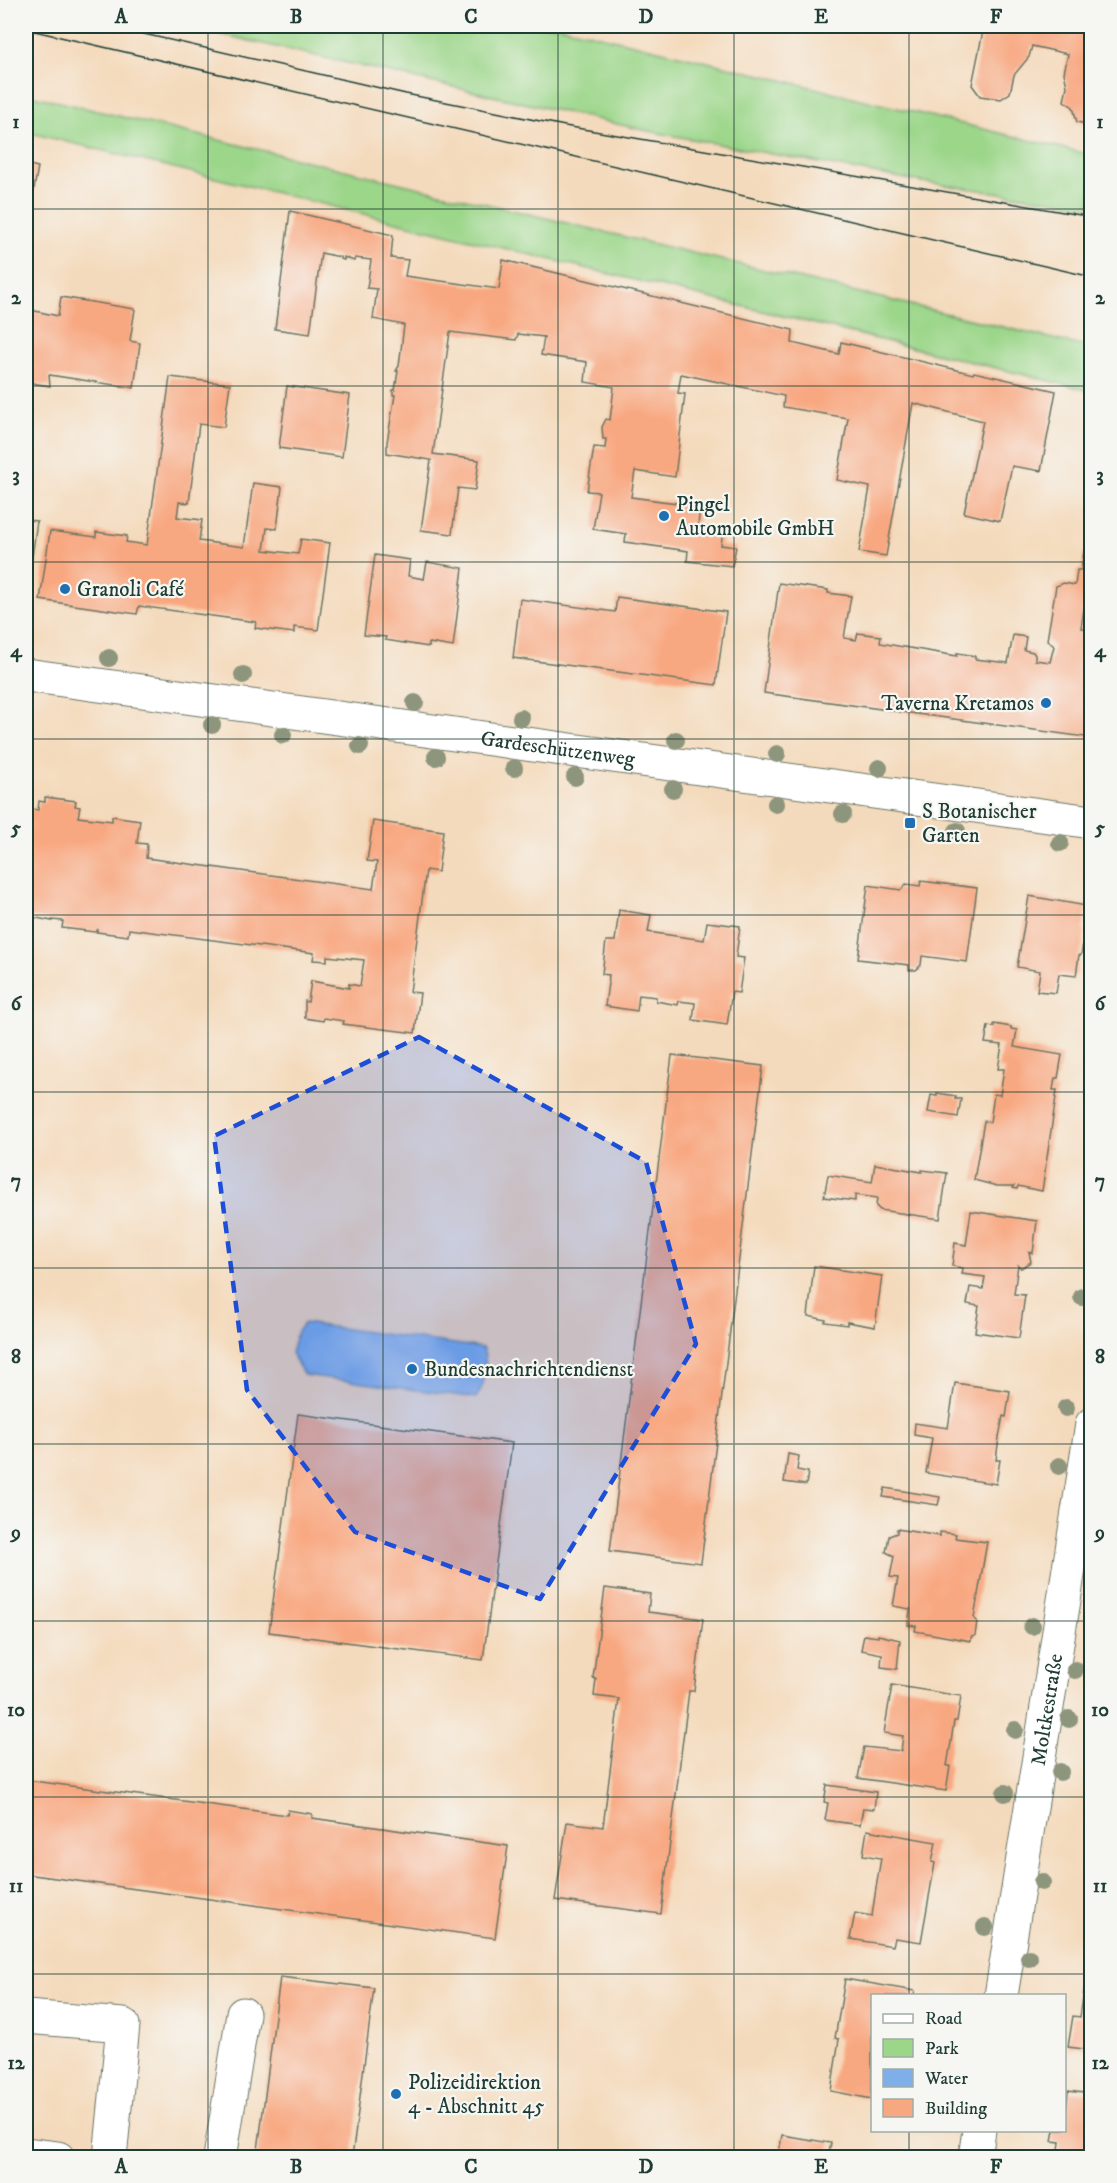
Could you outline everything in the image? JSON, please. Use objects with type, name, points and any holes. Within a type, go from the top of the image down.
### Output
[{"type":"street","name":"Gardeschützenweg","points":[[26,675],[1092,822]]},
{"type":"street","name":"Moltkestraße","points":[[1001,1994],[1080,1573],[1092,1424]]},
{"type":"street","points":[[220,2157],[243,2014]]},
{"type":"street","points":[[26,2017],[123,2025],[110,2157]]},
{"type":"street","points":[[975,2157],[979,2132]]},
{"type":"street","points":[[26,2154],[58,2157]]},
{"type":"highlighted area","points":[[419,1037],[646,1162],[696,1344],[540,1599],[355,1532],[247,1390],[214,1136]]},
{"type":"green space","points":[[184,26],[559,26],[1091,155],[1091,206],[916,181],[648,131]]},
{"type":"green space","points":[[26,94],[1091,348],[1091,391],[26,132]]},
{"type":"water","points":[[304,1323],[483,1348],[486,1368],[482,1386],[476,1398],[304,1375],[291,1353],[297,1331]]},
{"type":"building","points":[[984,26],[1092,26],[1092,125],[1077,122],[1073,107],[1064,101],[1067,86],[1064,73],[1068,54],[1032,46],[1029,57],[1014,75],[1010,93],[1001,99],[980,96],[972,85]]},
{"type":"building","points":[[26,164],[38,167],[27,228],[26,228]]},
{"type":"building","points":[[290,211],[393,235],[391,258],[408,260],[405,276],[499,289],[503,260],[793,330],[792,343],[839,354],[841,342],[973,374],[974,372],[1056,391],[1041,471],[1012,466],[1000,521],[964,513],[983,421],[913,403],[886,556],[859,552],[870,487],[837,480],[848,418],[783,407],[784,396],[681,374],[678,393],[685,394],[675,477],[635,471],[631,497],[700,506],[698,526],[723,529],[721,545],[736,547],[732,566],[687,561],[688,551],[625,542],[626,534],[593,529],[599,492],[587,491],[594,447],[605,448],[606,439],[603,439],[602,427],[606,419],[610,420],[614,387],[585,382],[587,362],[541,355],[544,337],[518,334],[516,340],[450,332],[433,454],[479,460],[475,490],[458,488],[452,534],[421,530],[431,460],[387,453],[395,395],[393,395],[393,390],[395,390],[404,325],[373,319],[377,289],[367,288],[371,260],[355,258],[354,261],[344,257],[344,260],[321,253],[310,334],[275,329]]},
{"type":"building","points":[[61,297],[135,309],[130,341],[140,343],[134,388],[49,375],[50,386],[26,382],[26,309],[58,316]]},
{"type":"building","points":[[170,377],[230,384],[224,427],[199,424],[189,503],[179,502],[177,517],[202,520],[199,541],[244,547],[253,483],[282,487],[277,529],[267,528],[264,550],[298,554],[301,539],[330,543],[318,630],[294,627],[294,633],[255,628],[256,622],[139,606],[137,614],[40,600],[50,531],[96,537],[96,532],[127,536],[126,542],[147,545]]},
{"type":"building","points":[[287,386],[350,395],[342,457],[279,448]]},
{"type":"building","points":[[26,520],[37,521],[27,594],[26,594]]},
{"type":"building","points":[[1084,552],[1092,553],[1092,611],[1084,609],[1081,628],[1092,629],[1092,738],[764,693],[779,583],[828,590],[828,593],[851,596],[844,638],[856,640],[858,633],[881,636],[880,643],[957,656],[957,653],[975,656],[975,659],[1008,663],[1013,635],[1026,637],[1024,650],[1033,652],[1035,660],[1050,662],[1054,646],[1047,640],[1056,586],[1064,583],[1075,585],[1077,570],[1081,570]]},
{"type":"building","points":[[375,555],[410,560],[408,576],[424,579],[427,562],[463,568],[453,647],[429,643],[429,647],[385,640],[386,637],[364,635]]},
{"type":"building","points":[[617,597],[726,612],[716,685],[513,658],[520,599],[615,612]]},
{"type":"building","points":[[45,797],[76,801],[75,806],[80,807],[78,817],[112,821],[112,816],[140,820],[137,843],[147,844],[146,858],[373,889],[377,862],[367,861],[373,821],[443,831],[438,872],[426,870],[410,992],[420,993],[415,1033],[343,1024],[344,1021],[324,1018],[323,1021],[305,1018],[305,1001],[308,1002],[311,981],[349,988],[349,984],[360,986],[364,960],[327,956],[327,961],[313,960],[314,953],[129,929],[128,936],[97,932],[97,930],[95,932],[62,928],[63,921],[26,916],[26,808],[38,810],[39,801],[45,802]]},
{"type":"building","points":[[921,881],[977,888],[967,962],[922,956],[921,965],[916,970],[909,970],[909,965],[858,959],[868,885],[901,890],[906,884],[920,886]]},
{"type":"building","points":[[1029,896],[1087,906],[1083,930],[1085,931],[1076,976],[1059,974],[1056,993],[1037,991],[1040,971],[1017,967]]},
{"type":"building","points":[[619,910],[651,915],[648,932],[704,940],[707,922],[740,926],[736,957],[744,958],[739,993],[732,992],[727,1025],[693,1020],[695,1003],[679,1001],[678,1005],[656,1001],[656,997],[639,995],[637,1011],[605,1006],[609,975],[602,974],[606,941],[615,941]]},
{"type":"building","points":[[994,1024],[1017,1030],[1014,1047],[1062,1055],[1058,1078],[1055,1078],[1053,1090],[1057,1090],[1042,1191],[1018,1186],[1017,1189],[1013,1188],[1014,1186],[997,1186],[974,1180],[984,1121],[990,1122],[994,1094],[1000,1095],[1004,1069],[998,1069],[1002,1045],[985,1043],[988,1026],[994,1027]]},
{"type":"building","points":[[672,1055],[763,1066],[701,1563],[610,1551]]},
{"type":"building","points":[[937,1093],[961,1099],[958,1117],[928,1112],[931,1095],[937,1096]]},
{"type":"building","points":[[875,1164],[922,1172],[922,1170],[947,1173],[940,1219],[880,1210],[876,1206],[877,1198],[855,1195],[855,1201],[824,1197],[828,1175],[872,1182]]},
{"type":"building","points":[[971,1211],[1037,1221],[1033,1253],[1029,1252],[1031,1262],[1021,1268],[1018,1265],[1014,1294],[1025,1295],[1019,1338],[975,1332],[979,1306],[967,1304],[970,1287],[983,1289],[985,1277],[962,1274],[963,1268],[952,1266],[955,1243],[966,1245]]},
{"type":"building","points":[[814,1266],[882,1276],[875,1327],[847,1322],[847,1325],[825,1322],[826,1320],[808,1316]]},
{"type":"building","points":[[955,1383],[1010,1391],[1006,1417],[1003,1416],[999,1437],[996,1460],[1000,1460],[996,1484],[926,1473],[932,1438],[914,1435],[915,1423],[948,1428]]},
{"type":"building","points":[[298,1414],[512,1443],[483,1660],[269,1632]]},
{"type":"building","points":[[788,1454],[799,1456],[797,1470],[808,1472],[806,1485],[784,1482]]},
{"type":"building","points":[[885,1488],[940,1497],[938,1505],[883,1497]]},
{"type":"building","points":[[897,1529],[940,1536],[940,1532],[956,1534],[955,1538],[987,1542],[974,1618],[977,1621],[975,1636],[971,1637],[971,1641],[915,1631],[916,1626],[908,1625],[910,1609],[893,1606],[898,1578],[890,1577],[894,1556],[886,1552],[889,1536],[897,1533]]},
{"type":"building","points":[[605,1588],[650,1594],[648,1612],[703,1619],[694,1691],[689,1691],[661,1914],[555,1900],[567,1822],[603,1827],[619,1699],[594,1696],[596,1679],[593,1678]]},
{"type":"building","points":[[864,1635],[878,1637],[878,1635],[900,1640],[897,1669],[881,1667],[882,1654],[861,1650]]},
{"type":"building","points":[[892,1685],[961,1696],[957,1721],[954,1721],[947,1766],[950,1766],[946,1791],[858,1778],[864,1747],[901,1751],[903,1736],[884,1733]]},
{"type":"building","points":[[26,1780],[287,1815],[288,1810],[312,1814],[312,1818],[508,1846],[495,1938],[26,1874]]},
{"type":"building","points":[[827,1785],[876,1792],[874,1809],[863,1808],[860,1825],[825,1820],[828,1803],[824,1802]]},
{"type":"building","points":[[867,1830],[936,1842],[932,1862],[935,1863],[921,1942],[895,1938],[893,1946],[850,1939],[855,1913],[872,1916],[881,1858],[863,1855]]},
{"type":"building","points":[[1090,1951],[1092,1952],[1092,2050],[1068,2047],[1073,2016],[1080,2017]]},
{"type":"building","points":[[280,1977],[374,1988],[352,2158],[257,2158]]},
{"type":"building","points":[[845,1979],[915,1991],[914,1994],[871,1994],[871,2099],[831,2091],[839,2039],[835,2038]]},
{"type":"building","points":[[1068,2091],[1092,2094],[1092,2158],[1058,2158],[1060,2142],[1052,2141],[1054,2132],[1066,2132]]},
{"type":"building","points":[[782,2135],[831,2143],[828,2158],[778,2158]]},
{"type":"tram line","points":[[109,26],[406,94],[565,126],[1092,217]]},
{"type":"tram line","points":[[26,29],[1092,277]]},
{"type":"place","name":"Pingel Automobile GmbH","points":[[664,516]]},
{"type":"place","name":"Granoli Café","points":[[65,589]]},
{"type":"place","name":"Taverna Kretamos","points":[[1046,703]]},
{"type":"place","name":"S Botanischer Garten","points":[[910,823]]},
{"type":"place","name":"Bundesnachrichtendienst","points":[[412,1369]]},
{"type":"place","name":"Polizeidirektion 4 - Abschnitt 45","points":[[396,2094]]}]
